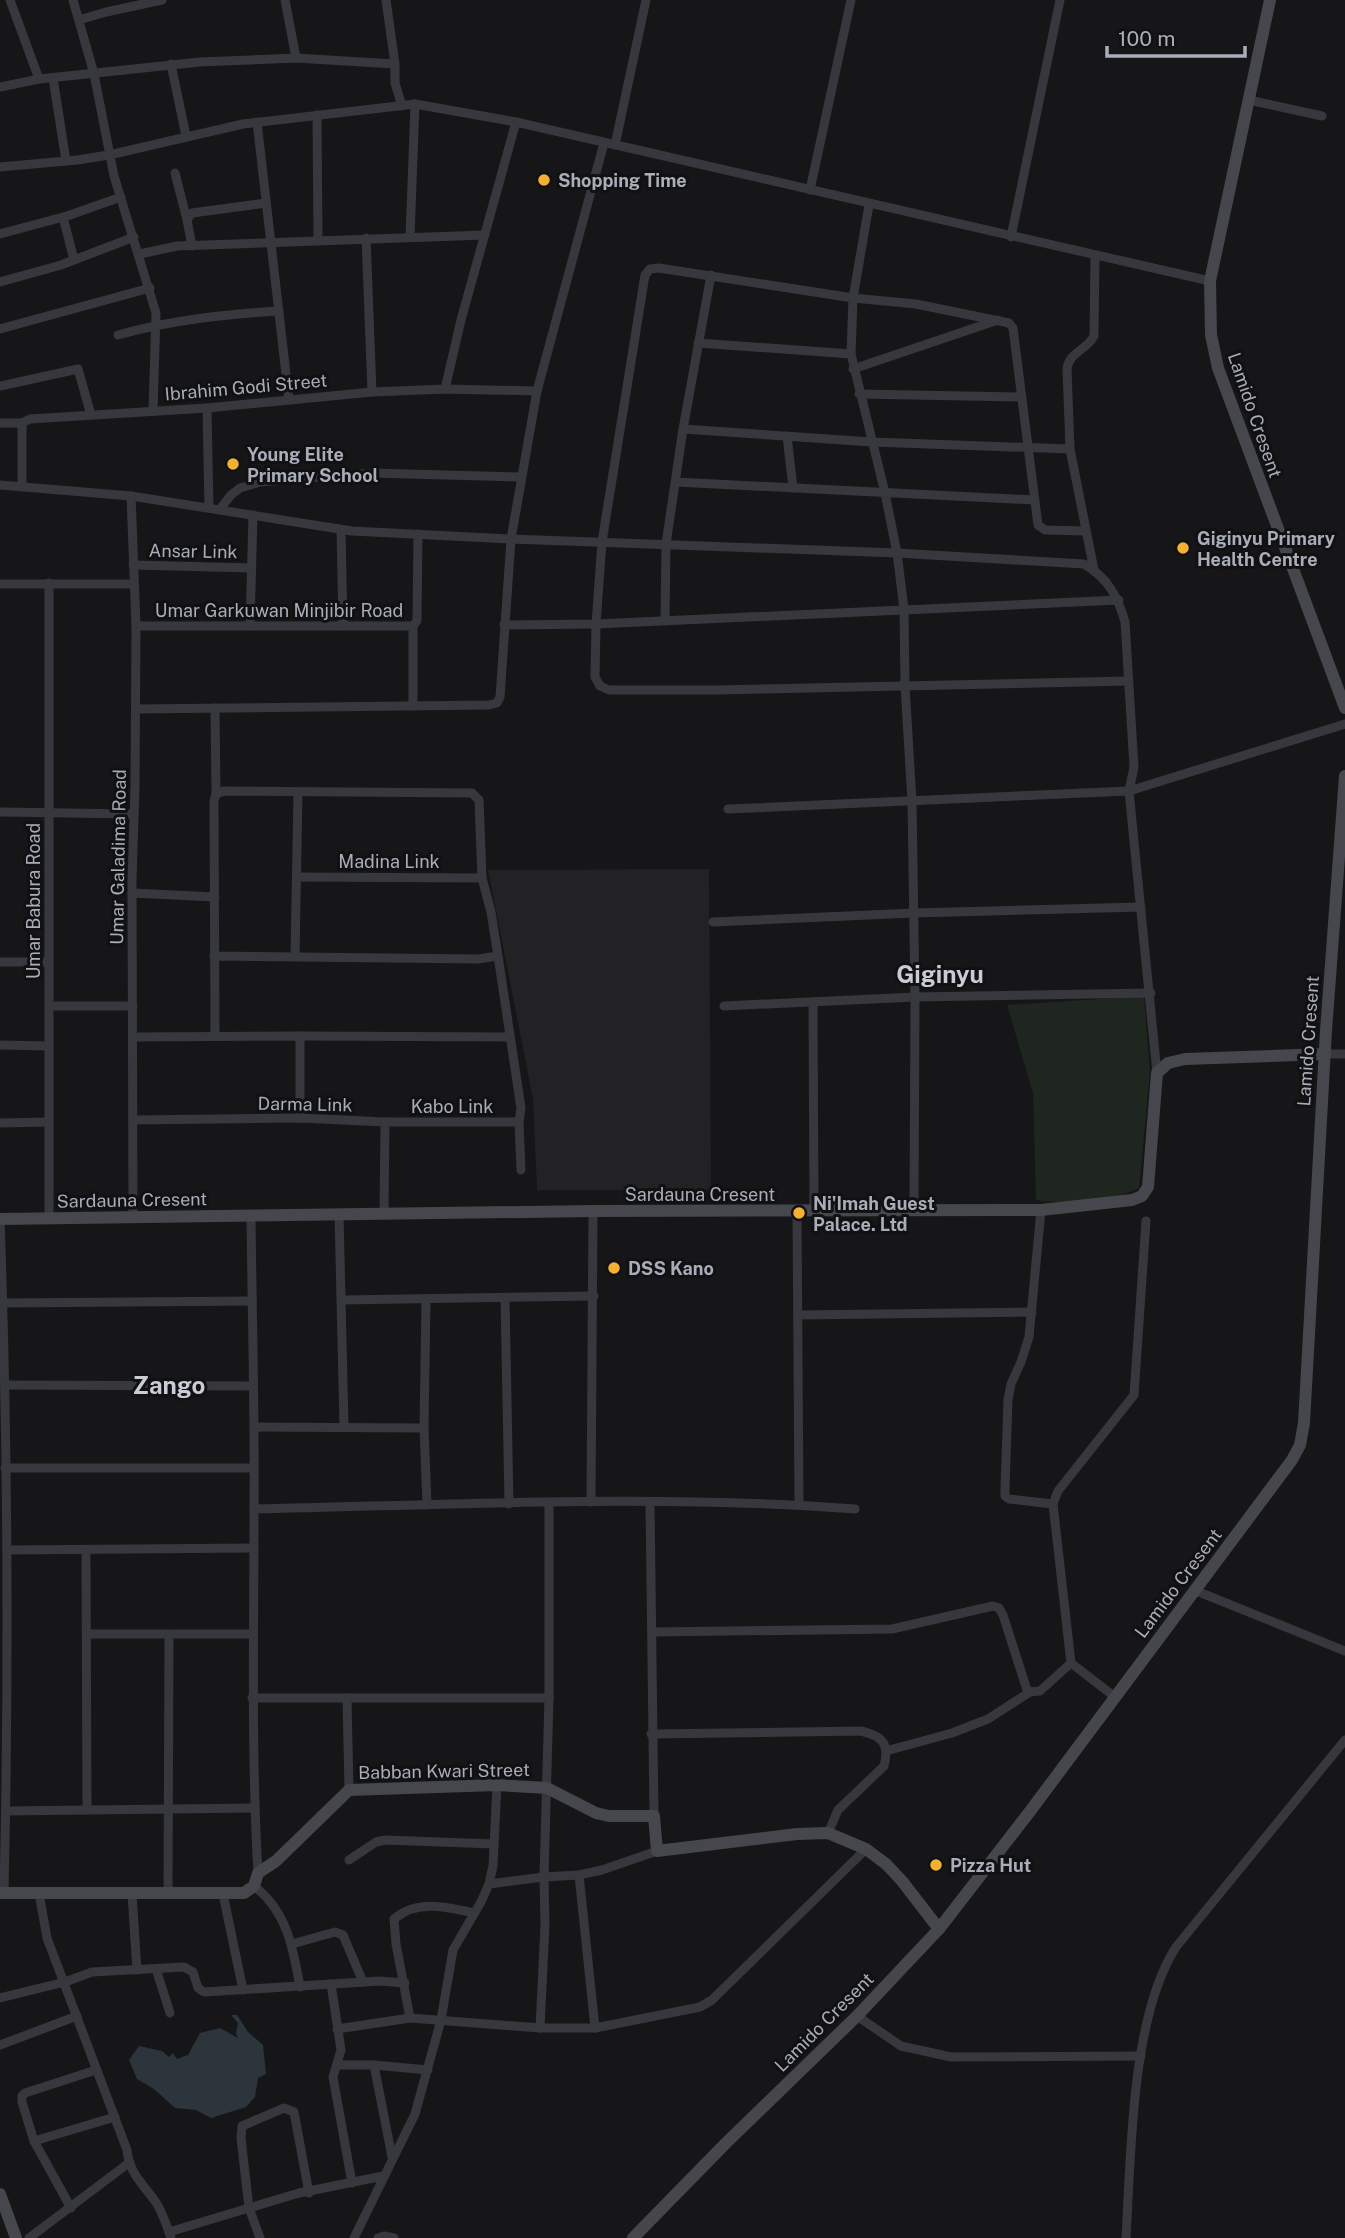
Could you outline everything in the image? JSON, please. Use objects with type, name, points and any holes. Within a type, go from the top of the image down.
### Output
[{"type":"street","points":[[10,0],[39,79]]},
{"type":"street","points":[[74,0],[94,74],[109,155],[150,288],[157,324],[153,411]]},
{"type":"street","points":[[79,20],[162,0]]},
{"type":"street","points":[[285,0],[296,58]]},
{"type":"street","points":[[386,0],[395,83],[402,106]]},
{"type":"street","points":[[615,145],[646,0]]},
{"type":"street","points":[[810,190],[851,0]]},
{"type":"street","points":[[1011,237],[1060,0]]},
{"type":"street","name":"Lamido Cresent","points":[[1270,0],[1210,281],[1211,335],[1218,368],[1345,708]]},
{"type":"street","points":[[0,87],[39,79],[171,64],[296,58],[395,64]]},
{"type":"street","points":[[171,64],[186,136]]},
{"type":"street","points":[[53,78],[66,161]]},
{"type":"street","points":[[1249,100],[1322,116]]},
{"type":"street","points":[[410,237],[415,104]]},
{"type":"street","points":[[0,167],[109,155],[257,122],[415,104],[516,122],[1210,281]]},
{"type":"street","points":[[317,115],[318,240]]},
{"type":"street","points":[[257,122],[289,400]]},
{"type":"street","points":[[445,389],[461,320],[516,122]]},
{"type":"street","points":[[136,709],[497,703],[500,697],[511,539],[537,391],[604,143]]},
{"type":"street","points":[[175,173],[192,246]]},
{"type":"street","points":[[0,234],[63,217],[121,197]]},
{"type":"street","points":[[187,220],[192,213],[267,203]]},
{"type":"street","points":[[869,205],[853,298],[851,354],[885,492],[897,553],[904,610],[914,913],[914,1210]]},
{"type":"street","points":[[63,217],[74,260]]},
{"type":"street","points":[[140,254],[162,248],[192,246],[485,235]]},
{"type":"street","points":[[0,282],[74,260],[134,237]]},
{"type":"street","points":[[366,238],[372,392]]},
{"type":"street","points":[[1094,570],[1070,449],[1067,369],[1071,358],[1090,343],[1094,336],[1096,256]]},
{"type":"street","points":[[1086,531],[1041,529],[1038,525],[1013,328],[1009,323],[916,304],[853,298],[710,275],[650,269],[645,275],[602,542],[595,677],[600,686],[609,690],[1128,681]]},
{"type":"street","points":[[665,620],[666,544],[710,275]]},
{"type":"street","points":[[0,329],[150,288]]},
{"type":"street","points":[[118,335],[157,324],[227,314],[279,311]]},
{"type":"street","points":[[853,369],[999,319]]},
{"type":"street","points":[[698,343],[851,354]]},
{"type":"street","points":[[0,386],[78,369],[91,415]]},
{"type":"street","name":"Ibrahim Godi Street","points":[[0,423],[22,424],[30,419],[207,408],[372,392],[445,389],[537,391]]},
{"type":"street","points":[[859,394],[1022,397]]},
{"type":"street","points":[[207,408],[209,507]]},
{"type":"street","points":[[22,424],[22,487]]},
{"type":"street","points":[[683,429],[872,442],[1070,449]]},
{"type":"street","points":[[787,436],[793,488]]},
{"type":"street","points":[[220,509],[240,488],[260,482],[372,473],[521,477]]},
{"type":"street","points":[[676,482],[1034,500]]},
{"type":"street","points":[[0,485],[131,496],[341,530],[897,553],[1084,564],[1108,583],[1119,600],[1125,622],[1134,767],[1129,791],[1157,1073]]},
{"type":"street","name":"Umar Galadima Road","points":[[131,496],[136,626],[132,893],[133,1218]]},
{"type":"street","points":[[250,626],[253,515]]},
{"type":"street","points":[[341,530],[343,626]]},
{"type":"street","name":"Umar Garkuwan Minjibir Road","points":[[136,626],[413,626],[417,621],[418,534]]},
{"type":"street","name":"Ansar Link","points":[[133,565],[252,568]]},
{"type":"street","name":"Umar Babura Road","points":[[49,583],[49,1218]]},
{"type":"street","points":[[0,584],[134,584]]},
{"type":"street","points":[[504,625],[596,624],[1119,600]]},
{"type":"street","points":[[413,626],[413,706]]},
{"type":"street","points":[[215,708],[215,1035]]},
{"type":"street","points":[[728,809],[1129,791],[1345,724]]},
{"type":"street","name":"Lamido Cresent","points":[[634,2238],[726,2143],[857,2017],[939,1929],[1280,1478],[1300,1444],[1304,1423],[1325,1054],[1342,851],[1345,776]]},
{"type":"street","points":[[216,794],[224,791],[472,793],[479,800],[482,878],[491,912],[521,1108],[519,1122],[522,1170]]},
{"type":"street","points":[[295,956],[298,792]]},
{"type":"street","points":[[0,812],[134,814]]},
{"type":"street","name":"Madina Link","points":[[297,877],[482,878]]},
{"type":"street","points":[[132,893],[215,897]]},
{"type":"street","points":[[713,922],[1141,907]]},
{"type":"street","points":[[214,956],[478,959],[498,956]]},
{"type":"street","points":[[0,962],[49,962]]},
{"type":"street","points":[[724,1006],[915,997],[1151,993]]},
{"type":"street","points":[[813,1002],[814,1211]]},
{"type":"street","points":[[49,1006],[133,1006]]},
{"type":"street","points":[[300,1036],[300,1118]]},
{"type":"street","points":[[133,1037],[510,1037]]},
{"type":"street","points":[[0,1045],[49,1046]]},
{"type":"street","points":[[1157,1073],[1168,1063],[1185,1059],[1345,1054]]},
{"type":"street","name":"Sardauna Cresent","points":[[0,1219],[593,1211],[1041,1210],[1132,1200],[1142,1196],[1148,1187],[1157,1073]]},
{"type":"street","name":"Darma Link","points":[[133,1121],[300,1118],[385,1122]]},
{"type":"street","points":[[0,1123],[49,1122]]},
{"type":"street","points":[[384,1214],[385,1122]]},
{"type":"street","name":"Kabo Link","points":[[385,1122],[519,1122]]},
{"type":"street","points":[[1041,1210],[1029,1337],[1011,1384],[1008,1400],[1005,1496],[1009,1499],[1053,1504]]},
{"type":"street","points":[[592,1502],[593,1211]]},
{"type":"street","points":[[797,1211],[799,1504]]},
{"type":"street","points":[[339,1214],[344,1426]]},
{"type":"street","points":[[251,1215],[254,1427],[252,1698],[256,1879],[271,1899],[292,1944],[300,1987]]},
{"type":"street","points":[[0,1219],[5,1385],[3,1431],[8,1550],[3,1634],[6,1811],[2,1894]]},
{"type":"street","points":[[1115,1697],[1071,1663],[1053,1504],[1058,1491],[1134,1395],[1146,1221]]},
{"type":"street","points":[[342,1300],[594,1296]]},
{"type":"street","points":[[505,1298],[509,1504]]},
{"type":"street","points":[[426,1300],[424,1428],[427,1505]]},
{"type":"street","points":[[3,1303],[252,1301]]},
{"type":"street","points":[[799,1315],[1032,1312]]},
{"type":"street","points":[[5,1385],[253,1385]]},
{"type":"street","points":[[254,1427],[424,1428]]},
{"type":"street","points":[[5,1468],[254,1468]]},
{"type":"street","points":[[254,1508],[592,1502],[799,1504],[855,1508]]},
{"type":"street","points":[[540,2028],[545,1925],[549,1699],[549,1503]]},
{"type":"street","points":[[650,1503],[651,1734],[657,1851]]},
{"type":"street","points":[[8,1550],[254,1548]]},
{"type":"street","points":[[86,1550],[87,1810]]},
{"type":"street","points":[[1194,1590],[1345,1650]]},
{"type":"street","points":[[652,1632],[892,1629],[993,1606],[999,1608],[1003,1615],[1027,1690],[1030,1692]]},
{"type":"street","points":[[87,1634],[253,1634]]},
{"type":"street","points":[[168,1894],[169,1635]]},
{"type":"street","points":[[886,1751],[952,1733],[988,1719],[1030,1692],[1040,1691],[1071,1663]]},
{"type":"street","points":[[252,1698],[549,1699]]},
{"type":"street","points":[[347,1699],[349,1790]]},
{"type":"street","points":[[651,1734],[861,1731],[877,1735],[886,1751],[884,1766],[838,1810],[828,1833]]},
{"type":"street","points":[[1126,2238],[1132,2137],[1141,2056],[1163,1967],[1345,1740]]},
{"type":"street","points":[[356,2238],[392,2157],[415,2114],[441,2020],[453,1950],[489,1884],[497,1786]]},
{"type":"street","name":"Babban Kwari Street","points":[[2,1894],[244,1893],[349,1790],[497,1786],[547,1788],[596,1813],[609,1816],[654,1816]]},
{"type":"street","points":[[6,1811],[254,1808]]},
{"type":"street","points":[[489,1884],[579,1875],[657,1851],[797,1833],[828,1833],[866,1850],[886,1864],[939,1929]]},
{"type":"street","points":[[349,1860],[376,1842],[385,1840],[494,1844]]},
{"type":"street","points":[[337,2029],[410,2018],[540,2028],[595,2028],[705,2006],[866,1850]]},
{"type":"street","points":[[579,1875],[595,2028]]},
{"type":"street","points":[[39,1894],[47,1938],[130,2162],[140,2185],[155,2201],[170,2235],[299,2193],[383,2176]]},
{"type":"street","points":[[132,1894],[136,1970]]},
{"type":"street","points":[[223,1894],[243,1990]]},
{"type":"street","points":[[410,2018],[394,1919],[406,1911],[434,1905],[474,1913]]},
{"type":"street","points":[[292,1944],[340,1932],[363,1982]]},
{"type":"street","points":[[0,1998],[65,1982],[82,1974],[184,1967],[193,1972],[198,1988],[204,1992],[363,1982],[405,1983]]},
{"type":"street","points":[[156,1969],[170,2012]]},
{"type":"street","points":[[331,1984],[341,2050],[333,2077],[352,2183]]},
{"type":"street","points":[[0,2045],[77,2015]]},
{"type":"street","points":[[857,2017],[901,2046],[951,2057],[1141,2056]]},
{"type":"street","points":[[337,2065],[428,2070]]},
{"type":"street","points":[[374,2065],[392,2157]]},
{"type":"street","points":[[71,2208],[34,2141],[22,2102],[25,2093],[96,2070]]},
{"type":"street","points":[[260,2238],[249,2208],[240,2130],[242,2126],[284,2108],[294,2112],[309,2193]]},
{"type":"street","points":[[34,2141],[115,2116]]},
{"type":"street","points":[[29,2238],[130,2162]]},
{"type":"street","points":[[0,2194],[16,2238]]},
{"type":"street","points":[[377,2238],[394,2238]]},
{"type":"shaded area","points":[[709,869],[711,1190],[537,1190],[533,1099],[488,870]]},
{"type":"shaded area","points":[[1144,996],[1150,1072],[1139,1188],[1089,1201],[1036,1200],[1033,1093],[1007,1005]]},
{"type":"shaded area","points":[[231,2015],[237,2015],[248,2032],[263,2045],[266,2074],[258,2078],[255,2097],[246,2107],[211,2118],[196,2110],[175,2108],[154,2089],[137,2079],[129,2060],[139,2046],[162,2051],[169,2057],[173,2053],[177,2059],[188,2055],[200,2033],[220,2028],[238,2038],[238,2023]]},
{"type":"place","name":"Shopping Time","points":[[544,180]]},
{"type":"place","name":"Young Elite Primary School","points":[[233,464]]},
{"type":"place","name":"Giginyu Primary Health Centre","points":[[1183,548]]},
{"type":"place","name":"Ni'Imah Guest Palace. Ltd","points":[[799,1213]]},
{"type":"place","name":"DSS Kano","points":[[614,1268]]},
{"type":"place","name":"Pizza Hut","points":[[936,1865]]},
{"type":"district","name":"Giginyu","points":[[940,974]]},
{"type":"district","name":"Zango","points":[[169,1385]]}]
